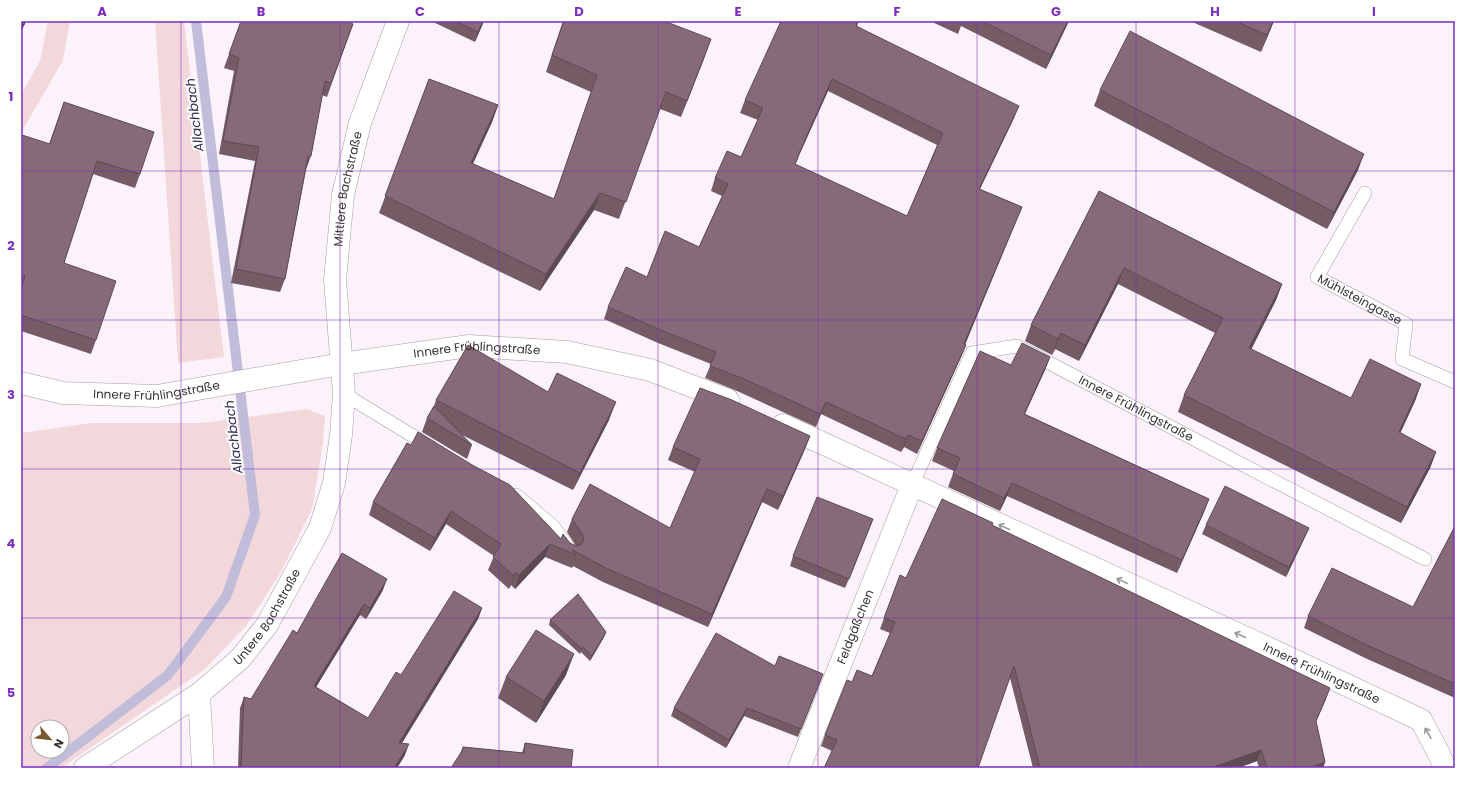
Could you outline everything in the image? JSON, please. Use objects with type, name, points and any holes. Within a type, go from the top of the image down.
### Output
[{"type":"street","name":"Mittlere Bachstraße","points":[[341,364],[335,280],[343,195],[360,123],[398,21]]},
{"type":"street","name":"Innere Frühlingstraße","points":[[21,383],[63,393],[157,396],[341,364],[469,346],[567,352],[650,370],[747,408]]},
{"type":"street","name":"Untere Bachstraße","points":[[85,768],[199,694],[240,658],[267,625],[320,528],[334,483],[341,435],[344,394],[341,364]]},
{"type":"street","name":"Innere Frühlingstraße","points":[[768,418],[1421,720],[1445,768]]},
{"type":"street","name":"Feldgäßchen","points":[[800,768],[912,485]]},
{"type":"street","points":[[199,694],[203,768]]},
{"type":"lane","name":"Mühlsteingasse","points":[[1364,193],[1317,277],[1406,324],[1402,359],[1455,382]]},
{"type":"lane","name":"Innere Frühlingstraße","points":[[912,485],[972,353],[1017,346],[1425,559]]},
{"type":"lane","points":[[344,394],[441,453]]},
{"type":"lane","points":[[506,490],[519,497],[552,526],[571,551]]},
{"type":"shaded area","points":[[48,21],[70,21],[63,60],[21,133],[21,95],[40,61]]},
{"type":"shaded area","points":[[155,21],[184,21],[224,357],[178,363]]},
{"type":"shaded area","points":[[307,409],[325,416],[323,444],[312,509],[281,572],[246,626],[204,670],[61,768],[21,768],[21,433],[92,423],[202,423]]},
{"type":"building","points":[[21,21],[25,21],[24,25],[21,24]]},
{"type":"building","points":[[241,21],[350,21],[349,22],[353,24],[331,83],[325,81],[311,156],[308,156],[285,279],[236,269],[259,147],[223,141],[239,58],[229,54]]},
{"type":"building","points":[[455,21],[483,21],[478,32]]},
{"type":"building","points":[[564,21],[664,21],[711,39],[687,101],[666,92],[626,202],[600,193],[546,274],[385,196],[429,79],[498,105],[471,163],[554,199],[597,75],[552,55]]},
{"type":"building","points":[[781,21],[858,21],[856,26],[1019,106],[979,189],[1022,207],[964,344],[966,345],[922,441],[908,435],[906,439],[826,402],[820,414],[742,378],[710,366],[716,352],[608,307],[626,267],[647,277],[665,231],[699,247],[728,184],[715,178],[727,151],[741,157],[763,108],[745,100]],"holes":[[[832,79],[943,133],[907,216],[795,164]]]},
{"type":"building","points":[[982,21],[1068,21],[1051,55]]},
{"type":"building","points":[[1235,21],[1273,21],[1267,35]]},
{"type":"building","points":[[1130,31],[1364,154],[1334,212],[1100,90]]},
{"type":"building","points":[[64,102],[154,132],[140,174],[97,161],[64,263],[116,281],[96,340],[21,315],[21,288],[25,276],[21,275],[21,139],[22,135],[50,144]]},
{"type":"building","points":[[1099,191],[1282,284],[1249,348],[1351,398],[1370,359],[1421,384],[1399,432],[1436,452],[1407,507],[1184,395],[1223,318],[1124,268],[1085,345],[1061,333],[1058,339],[1031,325]]},
{"type":"building","points":[[1022,343],[1050,357],[1024,414],[1209,499],[1182,560],[1012,483],[1004,498],[953,474],[960,458],[937,448],[980,351],[1011,365]]},
{"type":"building","points":[[468,345],[548,392],[557,373],[616,402],[580,473],[436,400]]},
{"type":"building","points":[[700,388],[732,400],[810,436],[783,496],[767,489],[712,614],[608,569],[572,550],[576,555],[550,544],[519,575],[516,572],[514,576],[493,557],[501,544],[451,511],[435,538],[373,502],[407,443],[411,445],[418,432],[474,466],[510,485],[561,539],[563,534],[570,543],[576,546],[583,542],[584,537],[572,519],[590,484],[670,528],[700,459],[673,447]]},
{"type":"building","points":[[434,406],[472,445],[427,418]]},
{"type":"building","points":[[1225,486],[1309,528],[1289,567],[1206,525]]},
{"type":"building","points":[[817,497],[873,519],[849,579],[793,556]]},
{"type":"building","points":[[942,499],[993,523],[992,525],[1330,688],[1316,721],[1325,762],[1309,768],[1267,768],[1261,750],[1211,768],[1040,768],[1014,666],[978,768],[824,768],[837,740],[825,735],[847,680],[852,682],[857,670],[872,676],[895,622],[884,618],[900,575],[906,578]]},
{"type":"building","points":[[1455,526],[1455,684],[1369,646],[1308,616],[1332,568],[1413,607]]},
{"type":"building","points":[[342,553],[387,579],[370,608],[364,604],[314,686],[368,718],[396,672],[401,675],[454,591],[482,608],[399,743],[409,744],[394,768],[241,768],[244,697],[251,699],[293,630],[297,633]]},
{"type":"building","points":[[578,594],[606,632],[592,656],[550,620]]},
{"type":"building","points":[[536,630],[574,654],[544,701],[506,677]]},
{"type":"building","points":[[716,633],[775,666],[779,656],[823,674],[801,729],[747,708],[729,740],[674,708]]},
{"type":"building","points":[[525,743],[573,750],[571,768],[451,768],[463,747],[524,753]]},
{"type":"waterway","name":"Allachbach","points":[[47,768],[168,675],[226,597],[255,515],[196,21]]}]
